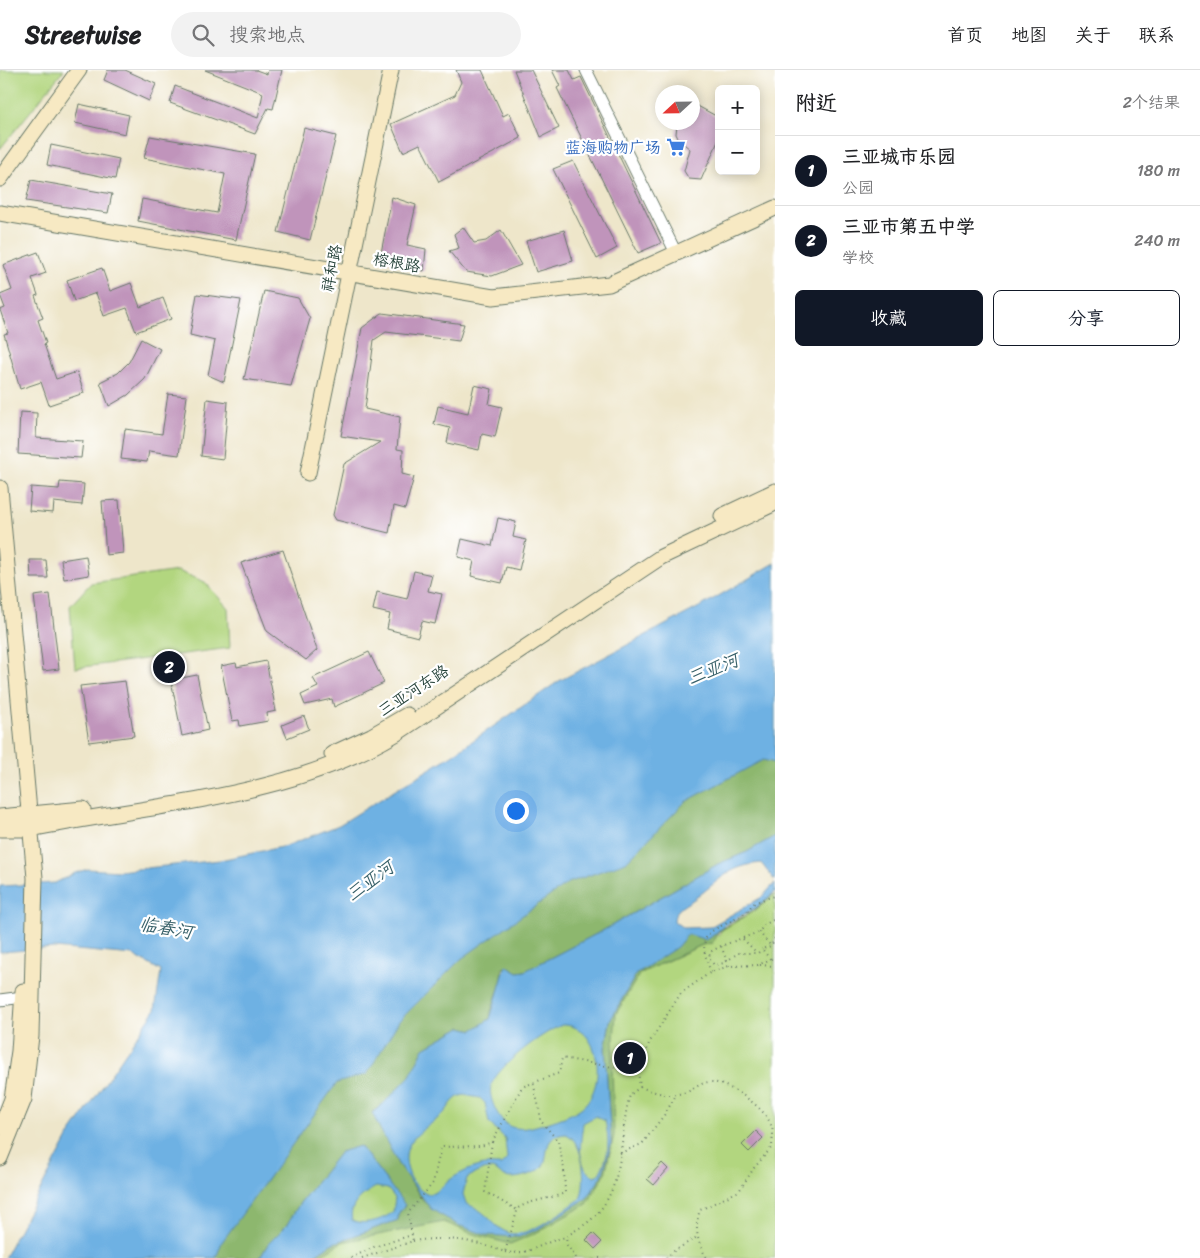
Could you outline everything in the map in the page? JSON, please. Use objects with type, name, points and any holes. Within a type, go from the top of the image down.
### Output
[{"type":"main road","points":[[0,179],[79,70]]},
{"type":"main road","name":"祥和路","points":[[308,473],[348,271],[391,70]]},
{"type":"main road","name":"榕根路","points":[[0,213],[494,297],[609,284],[775,208]]},
{"type":"main road","points":[[0,488],[30,878],[29,982],[31,1036],[24,1098],[0,1158]]},
{"type":"main road","name":"三亚河东路","points":[[26,824],[75,810],[224,784],[293,768],[345,749],[399,720],[654,550],[775,491]]},
{"type":"main road","name":"三亚河东路","points":[[26,824],[278,782],[312,772],[366,751],[434,709],[661,556],[775,503]]},
{"type":"main road","points":[[0,817],[26,824]]},
{"type":"main road","points":[[0,829],[26,824]]},
{"type":"main road","points":[[0,1130],[12,1099],[23,997],[29,982]]},
{"type":"street","points":[[586,70],[676,253]]},
{"type":"street","points":[[0,1000],[23,997]]},
{"type":"path","points":[[711,972],[704,954],[706,937],[710,931],[748,912],[751,905],[775,896]]},
{"type":"path","points":[[774,940],[771,946],[762,949],[758,953],[738,953],[728,961],[714,965],[709,958],[711,950],[759,932],[764,925],[775,919]]},
{"type":"path","points":[[759,932],[771,946]]},
{"type":"path","points":[[743,939],[758,953]]},
{"type":"path","points":[[721,946],[729,966]]},
{"type":"path","points":[[762,949],[770,959]]},
{"type":"path","points":[[758,964],[775,958]]},
{"type":"path","points":[[638,1072],[642,1068],[649,1042],[681,993],[711,972],[729,966],[758,964],[775,966]]},
{"type":"path","points":[[517,1210],[485,1192],[492,1142],[522,1087],[559,1073],[562,1058],[586,1064],[615,1066],[638,1072]]},
{"type":"path","points":[[638,1072],[640,1088]]},
{"type":"path","points":[[505,1252],[517,1210],[526,1203],[532,1204],[565,1193],[564,1169],[558,1140],[540,1120],[533,1082]]},
{"type":"path","points":[[640,1088],[656,1093],[676,1095],[690,1090],[701,1083],[713,1082],[748,1099],[764,1112],[772,1128],[772,1147],[754,1168],[739,1191],[700,1210],[696,1220],[697,1237],[700,1248],[707,1258]]},
{"type":"path","points":[[362,1258],[413,1241],[434,1238],[465,1239],[505,1252],[520,1254],[552,1240],[566,1237],[596,1216],[608,1198],[615,1183],[630,1095],[640,1088]]},
{"type":"path","points":[[620,1153],[642,1144],[665,1114],[676,1095]]},
{"type":"path","points":[[413,1241],[408,1213],[433,1182],[441,1147],[481,1146],[492,1142]]},
{"type":"path","points":[[770,1150],[775,1149]]},
{"type":"path","points":[[351,1258],[385,1243],[412,1235]]},
{"type":"path","points":[[566,1237],[567,1245],[576,1258]]},
{"type":"path","points":[[666,1258],[697,1237]]},
{"type":"green space","points":[[0,70],[64,70],[0,149]]},
{"type":"green space","points":[[178,571],[205,582],[228,608],[230,648],[75,668],[70,606],[91,583]]},
{"type":"green space","points":[[761,755],[775,759],[775,836],[747,852],[718,864],[604,930],[525,971],[518,972],[513,969],[503,968],[503,975],[490,1019],[473,1030],[461,1027],[424,1048],[410,1076],[384,1103],[372,1112],[398,1164],[425,1203],[510,1237],[519,1237],[538,1229],[587,1198],[602,1176],[611,1144],[605,1048],[610,1021],[636,974],[688,934],[710,938],[721,929],[757,908],[775,892],[757,909],[718,932],[712,943],[702,945],[640,973],[616,1014],[612,1063],[614,1135],[605,1174],[587,1204],[534,1234],[510,1244],[473,1234],[444,1222],[342,1242],[316,1258],[311,1258],[331,1244],[398,1220],[398,1214],[405,1206],[360,1146],[340,1152],[300,1203],[286,1226],[268,1244],[260,1258],[207,1258],[218,1225],[397,1011],[458,952],[668,807]]},
{"type":"green space","points":[[775,894],[775,1258],[296,1258],[377,1167],[542,1015],[618,992],[641,973],[702,945],[712,943],[723,929],[757,909]]},
{"type":"water","points":[[775,563],[775,763],[763,760],[685,802],[626,862],[568,883],[461,959],[399,1021],[367,1074],[337,1083],[222,1242],[216,1258],[4,1258],[70,1134],[155,1010],[161,971],[133,955],[54,948],[0,952],[0,886],[55,883],[88,869],[119,871],[220,860],[286,846],[339,825],[452,755],[559,681],[703,605]]},
{"type":"water","points":[[775,836],[775,881],[761,863],[733,870],[682,907],[676,913],[674,921],[683,928],[710,927],[762,897],[775,883],[775,892],[757,907],[726,924],[706,940],[688,934],[677,947],[636,974],[610,1021],[605,1048],[611,1144],[602,1176],[587,1198],[538,1229],[519,1237],[486,1235],[458,1225],[431,1209],[398,1164],[372,1113],[410,1076],[424,1048],[461,1027],[473,1030],[490,1019],[506,965],[518,972],[525,971],[604,930],[718,864],[747,852]],"holes":[[[562,1025],[575,1027],[585,1035],[592,1046],[596,1059],[597,1073],[590,1099],[581,1108],[558,1119],[526,1128],[509,1126],[497,1113],[494,1106],[491,1094],[492,1083],[513,1058]],[[460,1096],[480,1098],[485,1103],[489,1123],[505,1138],[507,1159],[501,1165],[482,1165],[468,1170],[451,1179],[436,1192],[425,1193],[416,1186],[410,1176],[406,1164],[408,1147],[419,1133],[442,1115],[454,1100]],[[596,1116],[605,1121],[607,1128],[607,1155],[599,1174],[594,1176],[588,1172],[582,1160],[583,1123]],[[566,1134],[572,1138],[580,1153],[583,1173],[580,1199],[536,1228],[517,1234],[500,1229],[483,1213],[466,1203],[463,1194],[467,1178],[486,1169],[497,1171],[509,1178],[535,1172],[543,1166],[549,1144],[557,1136]]]},
{"type":"water","points":[[360,1146],[405,1205],[398,1214],[398,1220],[331,1244],[311,1258],[260,1258],[268,1244],[286,1226],[300,1203],[340,1152]],"holes":[[[376,1187],[388,1189],[395,1198],[393,1212],[373,1221],[357,1222],[352,1220],[352,1209],[362,1196]]]},
{"type":"building","points":[[108,70],[125,70],[156,84],[149,101],[104,80]]},
{"type":"building","points":[[205,70],[256,70],[267,74],[268,70],[282,70],[273,109],[268,108],[255,134],[170,103],[175,86],[258,118],[263,93]]},
{"type":"building","points":[[456,70],[482,70],[503,116],[509,113],[521,138],[439,182],[420,144],[403,152],[391,124],[455,95],[461,82]]},
{"type":"building","points":[[514,70],[531,70],[559,128],[541,137]]},
{"type":"building","points":[[552,70],[569,70],[574,80],[581,77],[661,243],[638,253],[557,88],[560,86]]},
{"type":"building","points":[[79,104],[129,115],[125,134],[75,123]]},
{"type":"building","points":[[700,107],[715,115],[715,148],[701,180],[689,179],[684,171],[690,149],[679,140],[676,130],[700,130]]},
{"type":"building","points":[[304,128],[336,136],[310,240],[278,232]]},
{"type":"building","points":[[150,136],[255,154],[236,240],[138,221],[142,199],[217,213],[225,174],[144,158]]},
{"type":"building","points":[[51,145],[119,159],[115,179],[47,165]]},
{"type":"building","points":[[573,161],[617,248],[597,259],[553,169]]},
{"type":"building","points":[[31,180],[112,194],[108,213],[26,201]]},
{"type":"building","points":[[392,197],[416,205],[407,245],[426,249],[424,271],[389,262],[390,254],[381,253]]},
{"type":"building","points":[[463,227],[474,243],[486,241],[501,230],[521,265],[492,276],[466,272],[449,251],[459,248],[454,234]]},
{"type":"building","points":[[564,230],[573,261],[536,272],[526,241]]},
{"type":"building","points":[[38,252],[46,273],[32,278],[38,295],[35,296],[43,318],[38,320],[46,343],[44,344],[56,379],[77,372],[84,393],[49,405],[41,382],[20,389],[4,334],[8,333],[0,310],[5,308],[0,295],[12,290],[3,265]]},
{"type":"building","points":[[102,268],[110,291],[131,283],[140,307],[163,298],[171,319],[136,332],[127,308],[104,316],[96,293],[74,301],[67,280]]},
{"type":"building","points":[[264,291],[298,298],[310,319],[291,386],[244,379]]},
{"type":"building","points":[[197,294],[241,300],[224,382],[208,375],[215,341],[190,335]]},
{"type":"building","points":[[382,313],[464,324],[459,341],[386,332],[374,340],[365,409],[400,417],[397,449],[403,450],[402,474],[414,477],[405,509],[394,506],[389,533],[336,520],[333,515],[344,464],[380,442],[341,436],[362,328]]},
{"type":"building","points":[[141,339],[160,349],[145,379],[128,395],[109,406],[100,382],[118,373],[129,362]]},
{"type":"building","points":[[474,385],[492,389],[489,404],[502,407],[495,437],[482,434],[479,450],[447,443],[450,428],[434,424],[438,406],[468,413]]},
{"type":"building","points":[[168,394],[187,396],[179,455],[149,451],[147,462],[121,459],[125,429],[162,434]]},
{"type":"building","points":[[207,399],[228,402],[223,459],[201,456]]},
{"type":"building","points":[[20,412],[37,413],[36,438],[83,441],[81,458],[18,454]]},
{"type":"building","points":[[60,482],[84,484],[82,505],[54,502],[53,513],[29,511],[31,487],[59,489]]},
{"type":"building","points":[[119,500],[123,553],[106,555],[102,501]]},
{"type":"building","points":[[498,518],[516,522],[513,537],[526,540],[519,570],[506,567],[502,583],[471,576],[474,561],[458,557],[462,539],[492,546]]},
{"type":"building","points":[[283,550],[317,650],[306,660],[267,631],[241,563]]},
{"type":"building","points":[[86,556],[89,575],[64,579],[61,560]]},
{"type":"building","points":[[30,560],[46,560],[48,578],[31,578]]},
{"type":"building","points":[[414,571],[432,575],[428,591],[442,594],[435,624],[422,621],[418,637],[387,629],[390,614],[373,610],[377,592],[407,599]]},
{"type":"building","points":[[50,594],[59,669],[43,671],[34,596]]},
{"type":"building","points":[[369,652],[384,683],[334,707],[332,699],[305,705],[301,695],[318,687],[313,678]]},
{"type":"building","points":[[266,661],[276,711],[267,713],[268,721],[240,726],[239,720],[232,721],[221,666],[236,663],[237,667]]},
{"type":"building","points":[[197,675],[208,730],[182,736],[171,680]]},
{"type":"building","points":[[125,681],[134,736],[89,742],[80,686]]},
{"type":"building","points":[[304,716],[309,729],[287,738],[282,725]]},
{"type":"building","points":[[756,1131],[763,1138],[749,1152],[742,1145]]},
{"type":"building","points":[[662,1163],[668,1169],[654,1185],[647,1179]]},
{"type":"building","points":[[593,1233],[602,1242],[595,1249],[586,1240]]},
{"type":"place","name":"蓝海购物广场","points":[[676,147]]},
{"type":"place","name":"三亚市第五中学","points":[[169,667]]},
{"type":"place","name":"三亚城市乐园","points":[[630,1058]]},
{"type":"water label","name":"三亚河","points":[[713,669]]},
{"type":"water label","name":"三亚河","points":[[370,881]]},
{"type":"water label","name":"临春河","points":[[166,928]]}]
